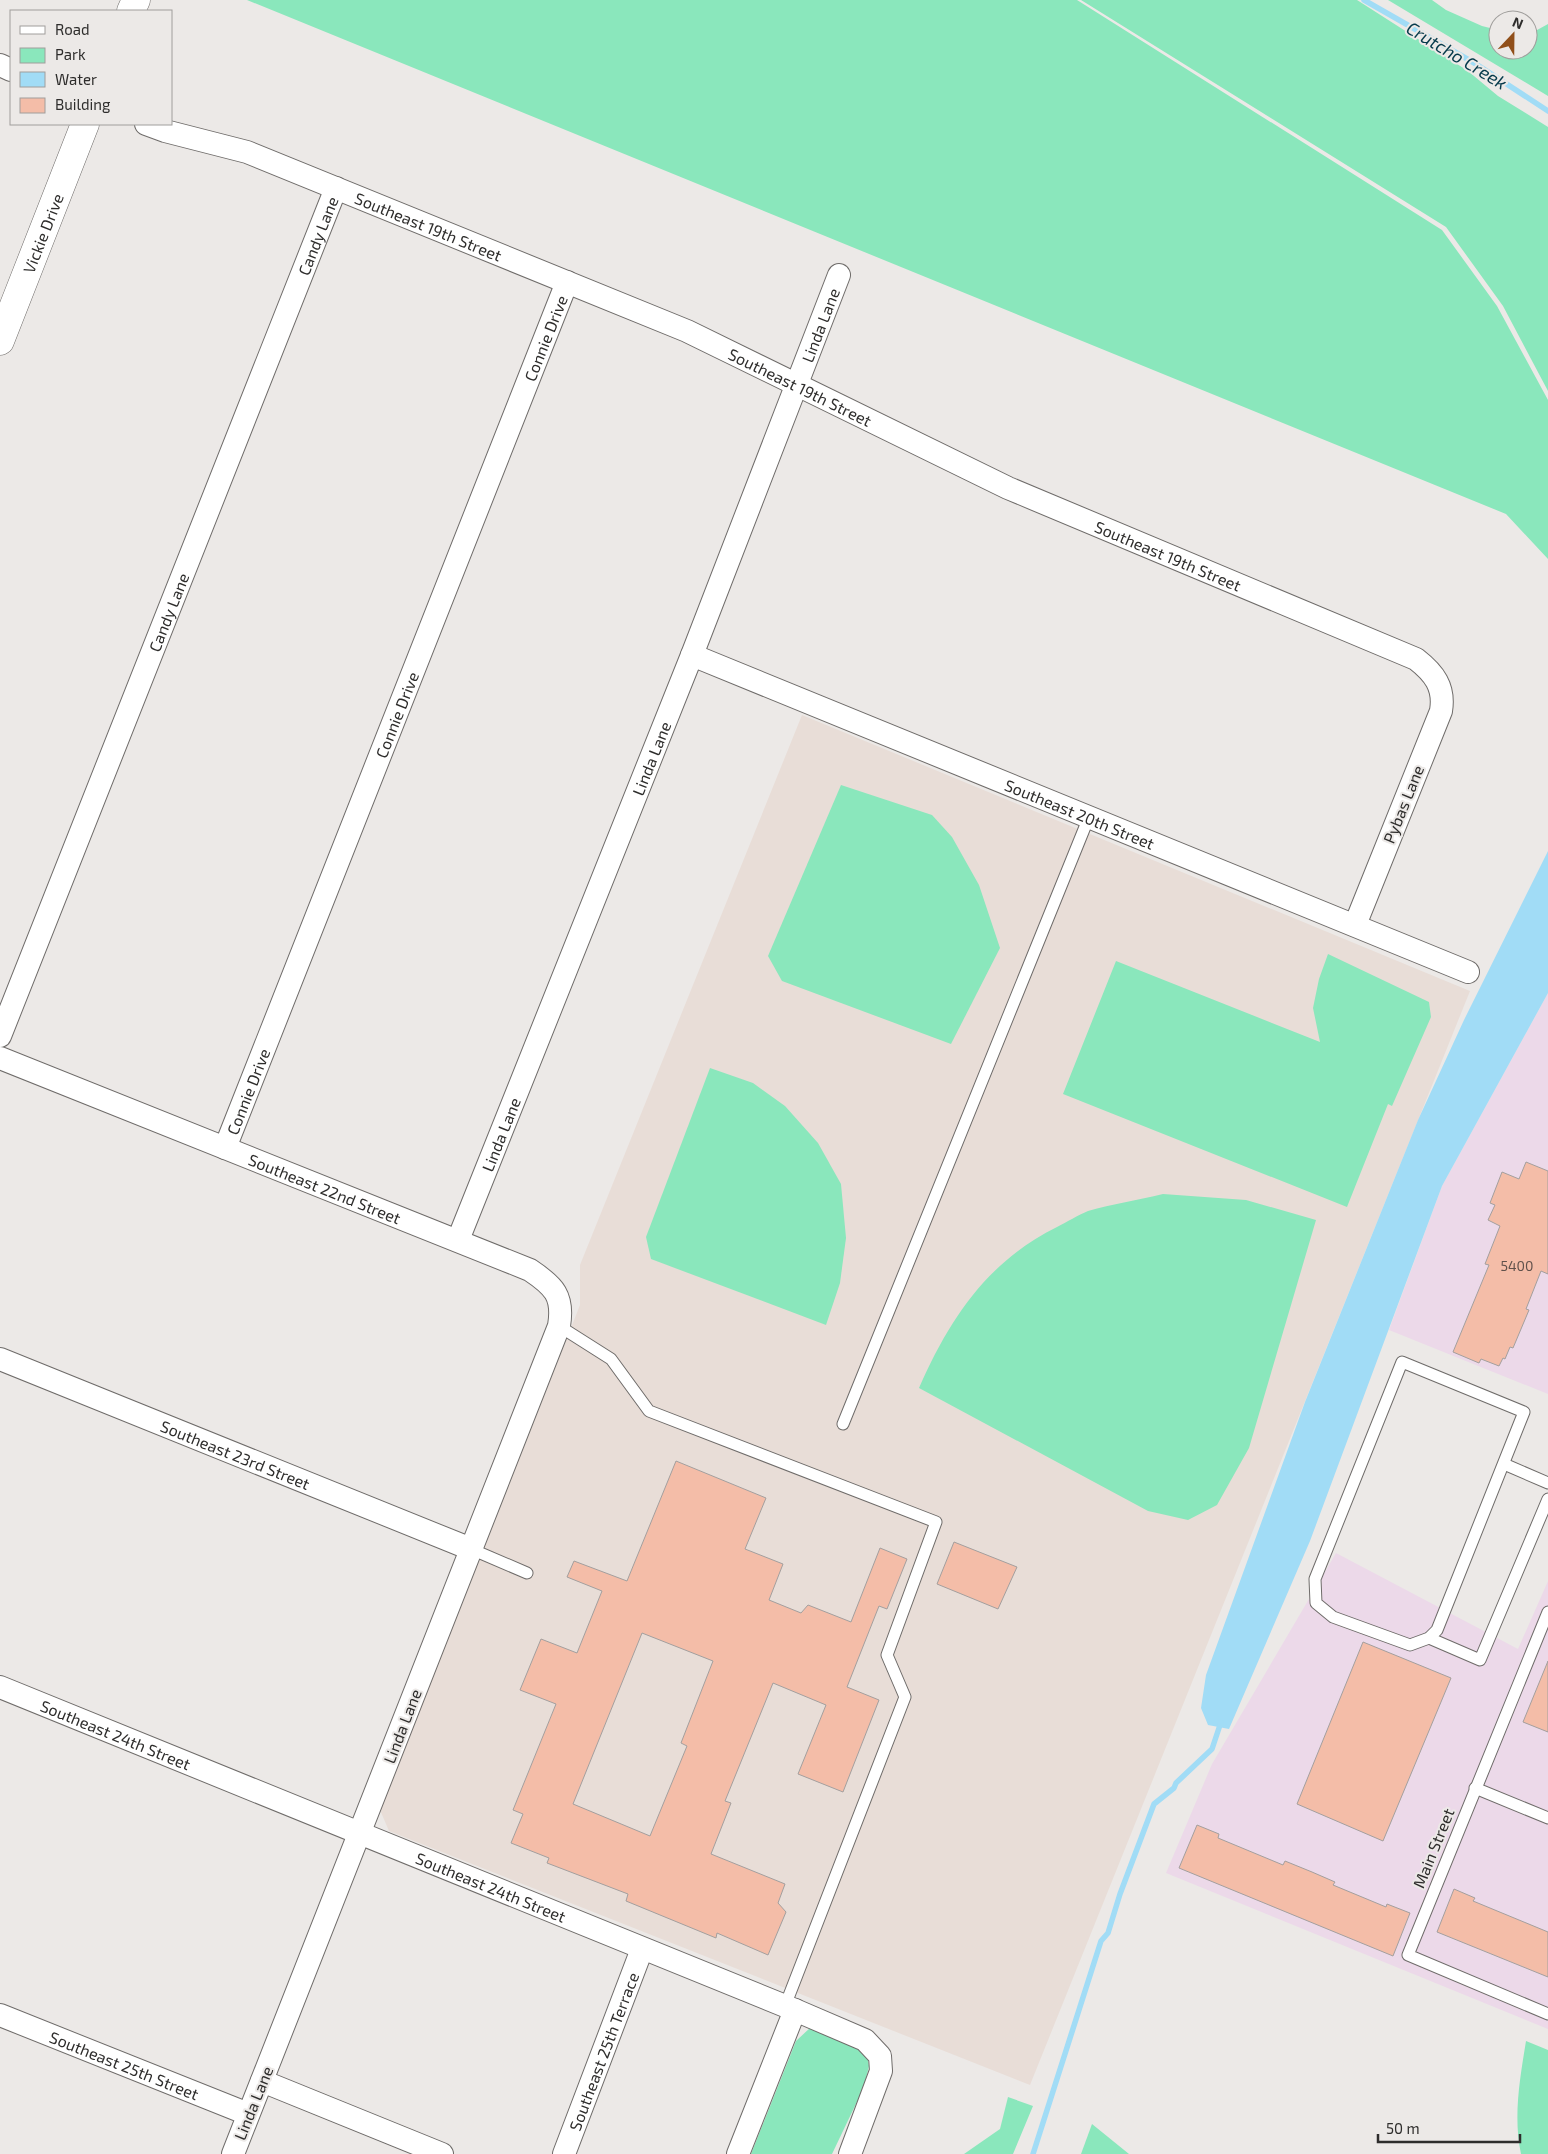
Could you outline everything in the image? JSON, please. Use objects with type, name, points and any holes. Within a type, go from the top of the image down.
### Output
[{"type":"street","name":"Vickie Drive","points":[[0,341],[85,125]]},
{"type":"street","name":"Southeast 19th Street","points":[[148,125],[165,132],[248,152],[686,331],[1008,488],[1416,659],[1431,670],[1438,682]]},
{"type":"street","name":"Candy Lane","points":[[0,1036],[336,188]]},
{"type":"street","name":"Linda Lane","points":[[458,1240],[692,655],[839,275]]},
{"type":"street","name":"Connie Drive","points":[[225,1148],[567,282]]},
{"type":"street","name":"Southeast 20th Street","points":[[692,655],[1468,972]]},
{"type":"street","name":"Pybas Lane","points":[[1355,925],[1441,711],[1442,701],[1438,682]]},
{"type":"street","name":"Southeast 22nd Street","points":[[0,1058],[530,1270],[545,1280],[559,1296]]},
{"type":"street","name":"Linda Lane","points":[[233,2154],[559,1326],[562,1310],[559,1296]]},
{"type":"street","name":"Southeast 23rd Street","points":[[0,1359],[471,1550]]},
{"type":"street","name":"Southeast 24th Street","points":[[0,1687],[360,1832],[865,2040],[880,2056],[882,2071],[850,2154]]},
{"type":"street","name":"Southeast 25th Terrace","points":[[564,2154],[642,1949]]},
{"type":"street","points":[[738,2154],[790,2008]]},
{"type":"street","name":"Southeast 25th Street","points":[[0,2015],[248,2114]]},
{"type":"street","points":[[262,2081],[442,2154]]},
{"type":"lane","points":[[843,1424],[1089,817]]},
{"type":"lane","points":[[559,1326],[610,1360],[649,1411],[936,1522],[887,1655],[905,1697],[790,2008]]},
{"type":"lane","points":[[1402,1362],[1524,1412],[1504,1464],[1437,1630],[1430,1638],[1410,1645],[1333,1617],[1316,1603],[1315,1579],[1402,1362]]},
{"type":"lane","points":[[1504,1464],[1548,1483]]},
{"type":"lane","points":[[1430,1638],[1480,1660],[1548,1499]]},
{"type":"lane","points":[[471,1550],[527,1573]]},
{"type":"lane","name":"Main Street","points":[[1548,1612],[1408,1955],[1548,2014]]},
{"type":"lane","points":[[1475,1788],[1548,1818]]},
{"type":"shaded area","points":[[802,715],[1470,991],[1030,2085],[389,1831],[380,1810],[580,1305],[580,1265]]},
{"type":"shaded area","points":[[1548,993],[1548,1394],[1389,1330],[1442,1186]]},
{"type":"shaded area","points":[[1336,1553],[1518,1649],[1548,1581],[1548,2029],[1166,1873],[1212,1764]]},
{"type":"green space","points":[[247,0],[1077,0],[1442,230],[1497,306],[1548,400],[1548,559],[1506,514]]},
{"type":"green space","points":[[1081,0],[1357,0],[1468,71],[1498,96],[1548,127],[1548,391],[1503,306],[1446,227]]},
{"type":"green space","points":[[1388,0],[1432,0],[1446,10],[1488,28],[1488,60]]},
{"type":"green space","points":[[1548,24],[1548,96],[1488,60],[1538,60],[1538,30]]},
{"type":"green space","points":[[841,785],[932,815],[952,837],[979,885],[1000,948],[951,1044],[782,981],[768,956]]},
{"type":"green space","points":[[1328,954],[1429,1002],[1431,1017],[1392,1106],[1388,1104],[1347,1207],[1063,1094],[1116,961],[1320,1042],[1313,1008],[1319,979]]},
{"type":"green space","points":[[710,1068],[753,1083],[785,1106],[818,1143],[841,1184],[846,1238],[840,1283],[826,1325],[651,1259],[646,1237]]},
{"type":"green space","points":[[1163,1194],[1246,1200],[1316,1220],[1249,1448],[1217,1505],[1188,1520],[1148,1511],[919,1388],[944,1338],[973,1294],[1010,1257],[1032,1241],[1088,1211]]},
{"type":"green space","points":[[811,2027],[853,2044],[868,2060],[869,2066],[864,2087],[832,2154],[751,2154],[796,2041]]},
{"type":"green space","points":[[1526,2041],[1548,2050],[1548,2154],[1521,2154],[1517,2112]]},
{"type":"green space","points":[[1008,2097],[1033,2106],[1013,2154],[964,2154],[1000,2129]]},
{"type":"green space","points":[[1092,2124],[1129,2154],[1081,2154]]},
{"type":"water","points":[[1548,851],[1548,993],[1442,1186],[1310,1541],[1229,1729],[1208,1725],[1201,1708],[1206,1675],[1305,1402],[1418,1120],[1464,1020]]},
{"type":"building","points":[[1526,1162],[1548,1171],[1548,1274],[1541,1271],[1526,1309],[1529,1310],[1513,1348],[1510,1347],[1505,1359],[1503,1358],[1499,1366],[1481,1359],[1479,1363],[1453,1352],[1489,1265],[1485,1264],[1500,1226],[1488,1220],[1495,1205],[1490,1203],[1502,1172],[1519,1179]]},
{"type":"building","points":[[676,1461],[766,1498],[745,1549],[783,1564],[769,1600],[801,1613],[808,1605],[851,1622],[880,1548],[907,1559],[887,1609],[879,1606],[847,1687],[879,1700],[843,1792],[798,1774],[826,1705],[773,1683],[725,1801],[731,1803],[711,1854],[785,1884],[778,1903],[786,1912],[768,1955],[717,1933],[716,1938],[626,1901],[628,1894],[547,1863],[549,1858],[511,1843],[523,1814],[513,1810],[556,1704],[520,1690],[541,1639],[577,1653],[602,1591],[567,1577],[574,1561],[627,1581]],"holes":[[[642,1633],[713,1661],[681,1743],[687,1746],[650,1836],[573,1804]]]},
{"type":"building","points":[[954,1542],[1017,1567],[998,1609],[937,1584]]},
{"type":"building","points":[[1363,1642],[1451,1678],[1383,1841],[1297,1804]]},
{"type":"building","points":[[1548,1661],[1548,1732],[1523,1722]]},
{"type":"building","points":[[1197,1825],[1219,1834],[1218,1838],[1283,1865],[1285,1861],[1335,1882],[1333,1885],[1386,1907],[1387,1904],[1410,1913],[1393,1956],[1179,1868]]},
{"type":"building","points":[[1454,1889],[1475,1898],[1473,1901],[1548,1932],[1548,1977],[1437,1932]]},
{"type":"waterway","name":"Crutcho Creek","points":[[1364,0],[1476,64],[1548,111]]},
{"type":"waterway","points":[[1033,2154],[1101,1941],[1108,1933],[1120,1894],[1154,1804],[1174,1788],[1176,1783],[1212,1749],[1221,1722]]}]
